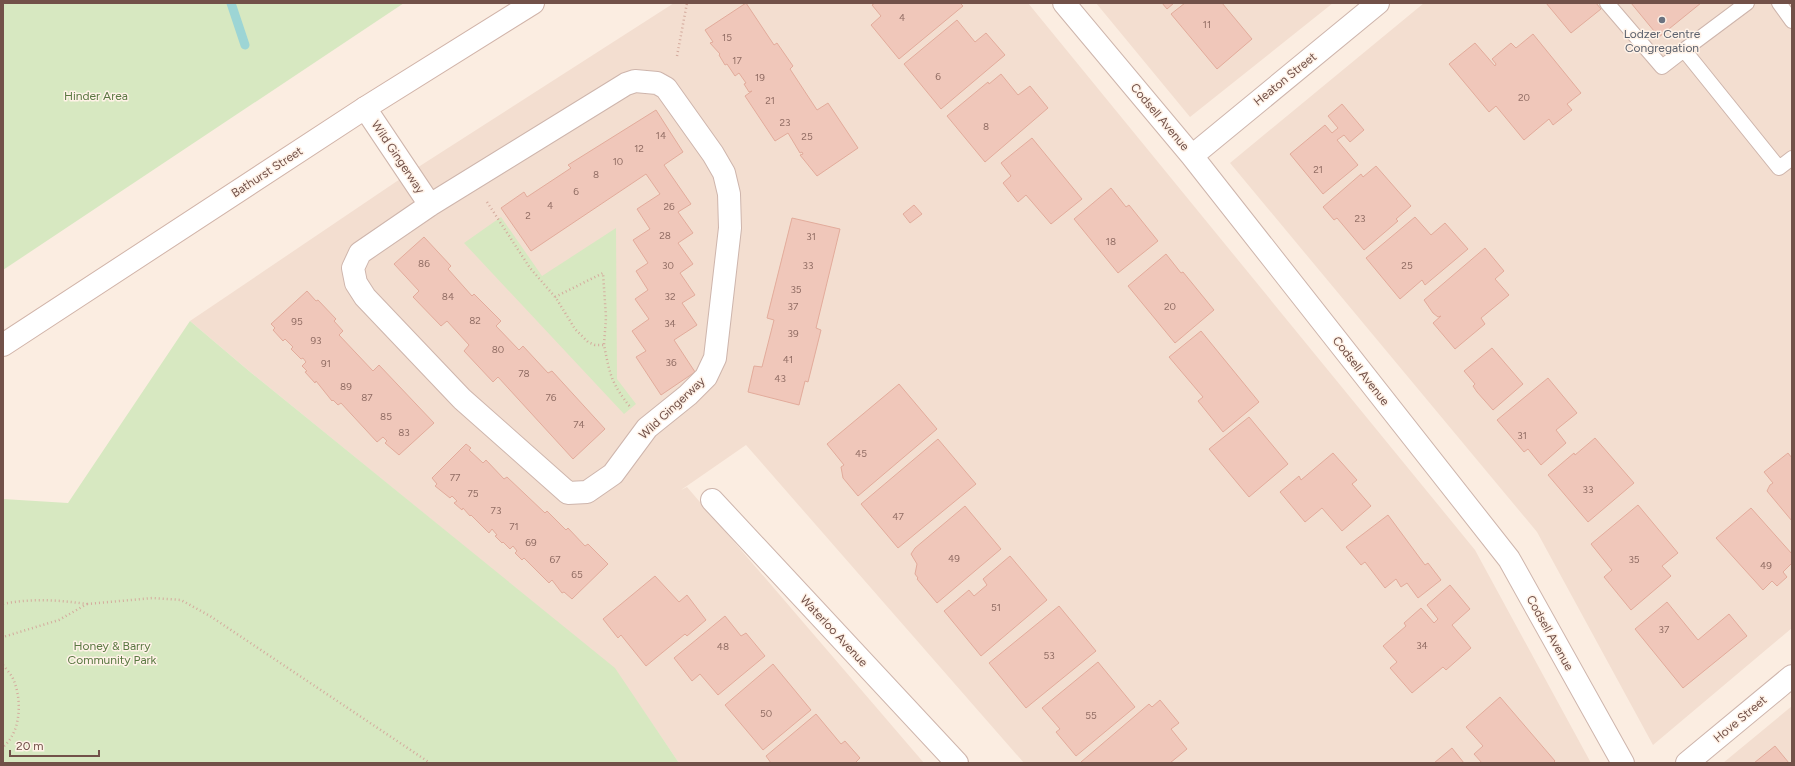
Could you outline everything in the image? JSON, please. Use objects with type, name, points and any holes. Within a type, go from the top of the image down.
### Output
[{"type":"street","name":"Bathurst Street","points":[[3,345],[365,108],[533,3]]},
{"type":"street","name":"Codsell Avenue","points":[[1064,3],[1192,156],[1509,559],[1623,763]]},
{"type":"street","name":"Heaton Street","points":[[1192,156],[1378,3]]},
{"type":"street","name":"Wild Gingerway","points":[[635,81],[657,84],[666,88],[713,154],[724,173],[729,194],[730,228],[715,358],[706,377],[688,395],[647,428],[613,474],[588,492],[568,493],[462,399],[365,297],[356,283],[353,268],[360,253],[430,205],[626,84],[635,81]]},
{"type":"street","name":"Wild Gingerway","points":[[365,108],[430,205]]},
{"type":"street","name":"Waterloo Avenue","points":[[712,500],[957,763]]},
{"type":"street","name":"Hove Street","points":[[1687,763],[1792,676]]},
{"type":"lane","points":[[1607,3],[1662,67],[1747,3]]},
{"type":"lane","points":[[1779,3],[1792,21]]},
{"type":"lane","points":[[1684,50],[1778,168],[1792,158]]},
{"type":"path","points":[[677,56],[687,3]]},
{"type":"path","points":[[497,216],[530,268],[555,297],[576,329],[588,342],[595,345],[604,346]]},
{"type":"path","points":[[555,297],[603,273],[606,317],[604,346],[611,378],[617,391],[647,428]]},
{"type":"path","points":[[3,604],[18,601],[57,600],[87,604],[153,598],[181,600],[210,616],[430,763]]},
{"type":"path","points":[[3,637],[59,620],[87,604]]},
{"type":"path","points":[[3,665],[13,679],[18,696],[18,723],[8,743],[3,747]]},
{"type":"shaded area","points":[[674,3],[1028,3],[1475,550],[1591,763],[1024,763],[746,445],[681,490],[687,487],[924,763],[679,763],[614,668],[249,371],[190,321],[409,173]]},
{"type":"shaded area","points":[[1096,3],[1333,3],[1190,117]]},
{"type":"shaded area","points":[[1424,3],[1792,3],[1792,628],[1653,745],[1537,532],[1230,163]]},
{"type":"shaded area","points":[[1792,706],[1792,763],[1723,763]]},
{"type":"green space","name":"Hinder Area","points":[[3,3],[404,3],[3,270]]},
{"type":"green space","points":[[501,217],[542,276],[616,228],[617,379],[636,404],[624,414],[464,243]]},
{"type":"green space","name":"Honey & Barry Community Park","points":[[190,321],[249,371],[615,668],[679,763],[3,763],[3,499],[68,503]]},
{"type":"building","points":[[746,3],[774,45],[777,43],[793,66],[790,69],[817,110],[828,103],[858,148],[817,176],[800,155],[803,154],[802,152],[800,153],[788,133],[775,141],[745,96],[752,91],[749,92],[744,84],[746,83],[739,73],[735,76],[727,64],[725,65],[719,55],[720,54],[710,43],[713,42],[705,30]]},
{"type":"building","points":[[875,3],[960,3],[963,6],[899,59],[871,25],[881,16],[872,5]]},
{"type":"building","points":[[1162,3],[1174,3],[1167,9]]},
{"type":"building","points":[[1185,3],[1222,3],[1252,39],[1217,69],[1171,14]]},
{"type":"building","points":[[1546,3],[1596,3],[1601,9],[1571,33]]},
{"type":"building","name":"Lodzer Centre Congregation","points":[[1631,3],[1701,3],[1659,37]]},
{"type":"building","points":[[957,20],[975,42],[986,33],[1005,55],[941,109],[904,64]]},
{"type":"building","points":[[1533,34],[1581,93],[1567,104],[1572,110],[1553,125],[1549,119],[1524,140],[1496,106],[1489,112],[1449,64],[1475,43],[1495,66],[1496,64],[1492,59],[1511,43],[1516,48]]},
{"type":"building","points":[[1001,74],[1018,95],[1030,86],[1048,108],[985,162],[947,116],[988,82],[989,84]]},
{"type":"building","points":[[1342,104],[1364,130],[1350,142],[1344,135],[1337,140],[1358,165],[1323,194],[1290,154],[1325,125],[1332,133],[1338,128],[1328,116]]},
{"type":"building","points":[[656,110],[683,152],[664,165],[691,204],[678,212],[693,233],[678,243],[693,264],[680,273],[695,295],[682,303],[697,325],[674,340],[695,372],[661,395],[636,357],[646,351],[632,331],[649,319],[635,299],[648,290],[636,271],[648,263],[633,240],[650,229],[637,209],[660,194],[646,174],[531,251],[501,208],[524,192],[527,197],[571,168],[568,165]]},
{"type":"building","points":[[1032,138],[1082,199],[1051,224],[1026,195],[1018,202],[1003,183],[1011,176],[1001,163]]},
{"type":"building","points":[[1376,166],[1411,206],[1396,219],[1398,221],[1364,250],[1337,218],[1334,220],[1323,207],[1361,174],[1363,177]]},
{"type":"building","points":[[1111,188],[1126,207],[1129,205],[1158,241],[1118,273],[1074,219]]},
{"type":"building","points":[[914,205],[922,214],[910,223],[903,214]]},
{"type":"building","points":[[1415,217],[1431,235],[1445,223],[1468,249],[1425,285],[1422,280],[1400,299],[1366,258]]},
{"type":"building","points":[[792,218],[840,229],[816,328],[821,330],[808,382],[805,381],[799,405],[748,392],[754,366],[762,367],[774,320],[767,318]]},
{"type":"building","points":[[424,237],[451,266],[448,269],[472,296],[474,294],[501,321],[496,326],[519,350],[523,346],[548,373],[552,371],[605,429],[573,459],[498,377],[493,382],[464,351],[469,345],[447,321],[441,326],[413,297],[419,291],[394,264]]},
{"type":"building","points":[[1485,248],[1504,271],[1495,279],[1509,295],[1481,318],[1485,324],[1455,349],[1433,323],[1441,316],[1438,317],[1433,313],[1424,300]]},
{"type":"building","points":[[1166,254],[1214,310],[1175,343],[1128,286]]},
{"type":"building","points":[[307,291],[336,319],[334,321],[343,331],[339,335],[373,371],[379,365],[434,423],[399,455],[385,443],[387,441],[383,437],[377,442],[341,403],[338,405],[333,400],[332,401],[316,381],[315,383],[305,372],[307,371],[302,366],[306,362],[303,358],[301,359],[291,349],[293,347],[285,339],[283,341],[273,330],[275,328],[271,324]]},
{"type":"building","points":[[1201,331],[1259,402],[1223,432],[1198,401],[1203,397],[1169,357]]},
{"type":"building","points":[[1492,348],[1523,384],[1493,410],[1477,392],[1473,386],[1475,384],[1464,371]]},
{"type":"building","points":[[1548,378],[1577,413],[1556,430],[1566,443],[1541,465],[1528,449],[1524,452],[1497,420]]},
{"type":"building","points":[[899,384],[937,429],[858,496],[843,478],[841,467],[844,465],[827,444]]},
{"type":"building","points":[[1249,417],[1288,464],[1249,497],[1209,449]]},
{"type":"building","points":[[1595,438],[1634,483],[1588,522],[1548,475],[1574,453],[1575,455]]},
{"type":"building","points":[[938,439],[976,484],[898,548],[861,504]]},
{"type":"building","points":[[466,444],[471,448],[469,450],[483,463],[486,460],[504,479],[507,477],[545,513],[547,511],[566,530],[568,528],[585,546],[588,544],[608,564],[572,599],[564,592],[562,593],[552,580],[549,583],[524,558],[522,560],[515,553],[517,551],[513,546],[510,549],[503,542],[502,543],[495,536],[497,535],[492,529],[489,533],[463,508],[462,510],[454,503],[457,501],[452,496],[450,498],[435,486],[437,484],[432,478]]},
{"type":"building","points":[[1333,453],[1357,480],[1352,484],[1371,506],[1342,531],[1322,508],[1305,522],[1280,492],[1299,476],[1301,480]]},
{"type":"building","points":[[1788,453],[1792,458],[1792,521],[1767,491],[1773,483],[1764,472]]},
{"type":"building","points":[[1638,505],[1678,553],[1662,566],[1671,576],[1631,610],[1604,577],[1612,570],[1591,544]]},
{"type":"building","points":[[965,506],[1001,549],[937,603],[917,579],[918,578],[915,574],[917,564],[911,554],[915,548]]},
{"type":"building","points":[[1751,508],[1792,554],[1792,563],[1783,572],[1787,577],[1777,586],[1772,581],[1763,590],[1716,538]]},
{"type":"building","points":[[1388,515],[1425,565],[1428,563],[1441,580],[1418,598],[1407,583],[1401,587],[1396,579],[1385,588],[1365,562],[1361,565],[1346,547]]},
{"type":"building","points":[[1010,556],[1047,600],[981,656],[944,611],[969,590],[974,596],[987,585],[983,579]]},
{"type":"building","points":[[655,576],[679,602],[687,595],[706,620],[687,636],[685,634],[646,666],[621,635],[618,638],[603,619]]},
{"type":"building","points":[[1450,585],[1470,609],[1452,625],[1471,648],[1446,670],[1443,667],[1412,693],[1390,668],[1397,662],[1383,646],[1406,626],[1404,623],[1421,608],[1434,623],[1438,619],[1427,605]]},
{"type":"building","points":[[1667,602],[1698,640],[1729,614],[1747,636],[1683,688],[1635,629]]},
{"type":"building","points":[[1059,606],[1096,651],[1026,708],[989,663]]},
{"type":"building","points":[[725,616],[741,636],[746,633],[765,656],[718,695],[700,674],[692,681],[674,658]]},
{"type":"building","points":[[1098,662],[1135,707],[1076,756],[1056,732],[1060,729],[1042,708]]},
{"type":"building","points":[[773,664],[811,710],[763,750],[725,705]]},
{"type":"building","points":[[1500,697],[1555,761],[1553,763],[1482,763],[1474,754],[1483,746],[1466,727]]},
{"type":"building","points":[[1160,700],[1179,723],[1171,729],[1187,749],[1170,763],[1081,762],[1149,704],[1152,707]]},
{"type":"building","points":[[816,714],[841,744],[845,741],[860,758],[855,763],[771,763],[766,756]]},
{"type":"building","points":[[1775,746],[1789,763],[1754,763]]},
{"type":"building","points":[[1452,748],[1464,763],[1434,763]]},
{"type":"waterway","points":[[231,3],[245,45]]},
{"type":"place","name":"Lodzer Centre Congregation","points":[[1662,20]]}]
